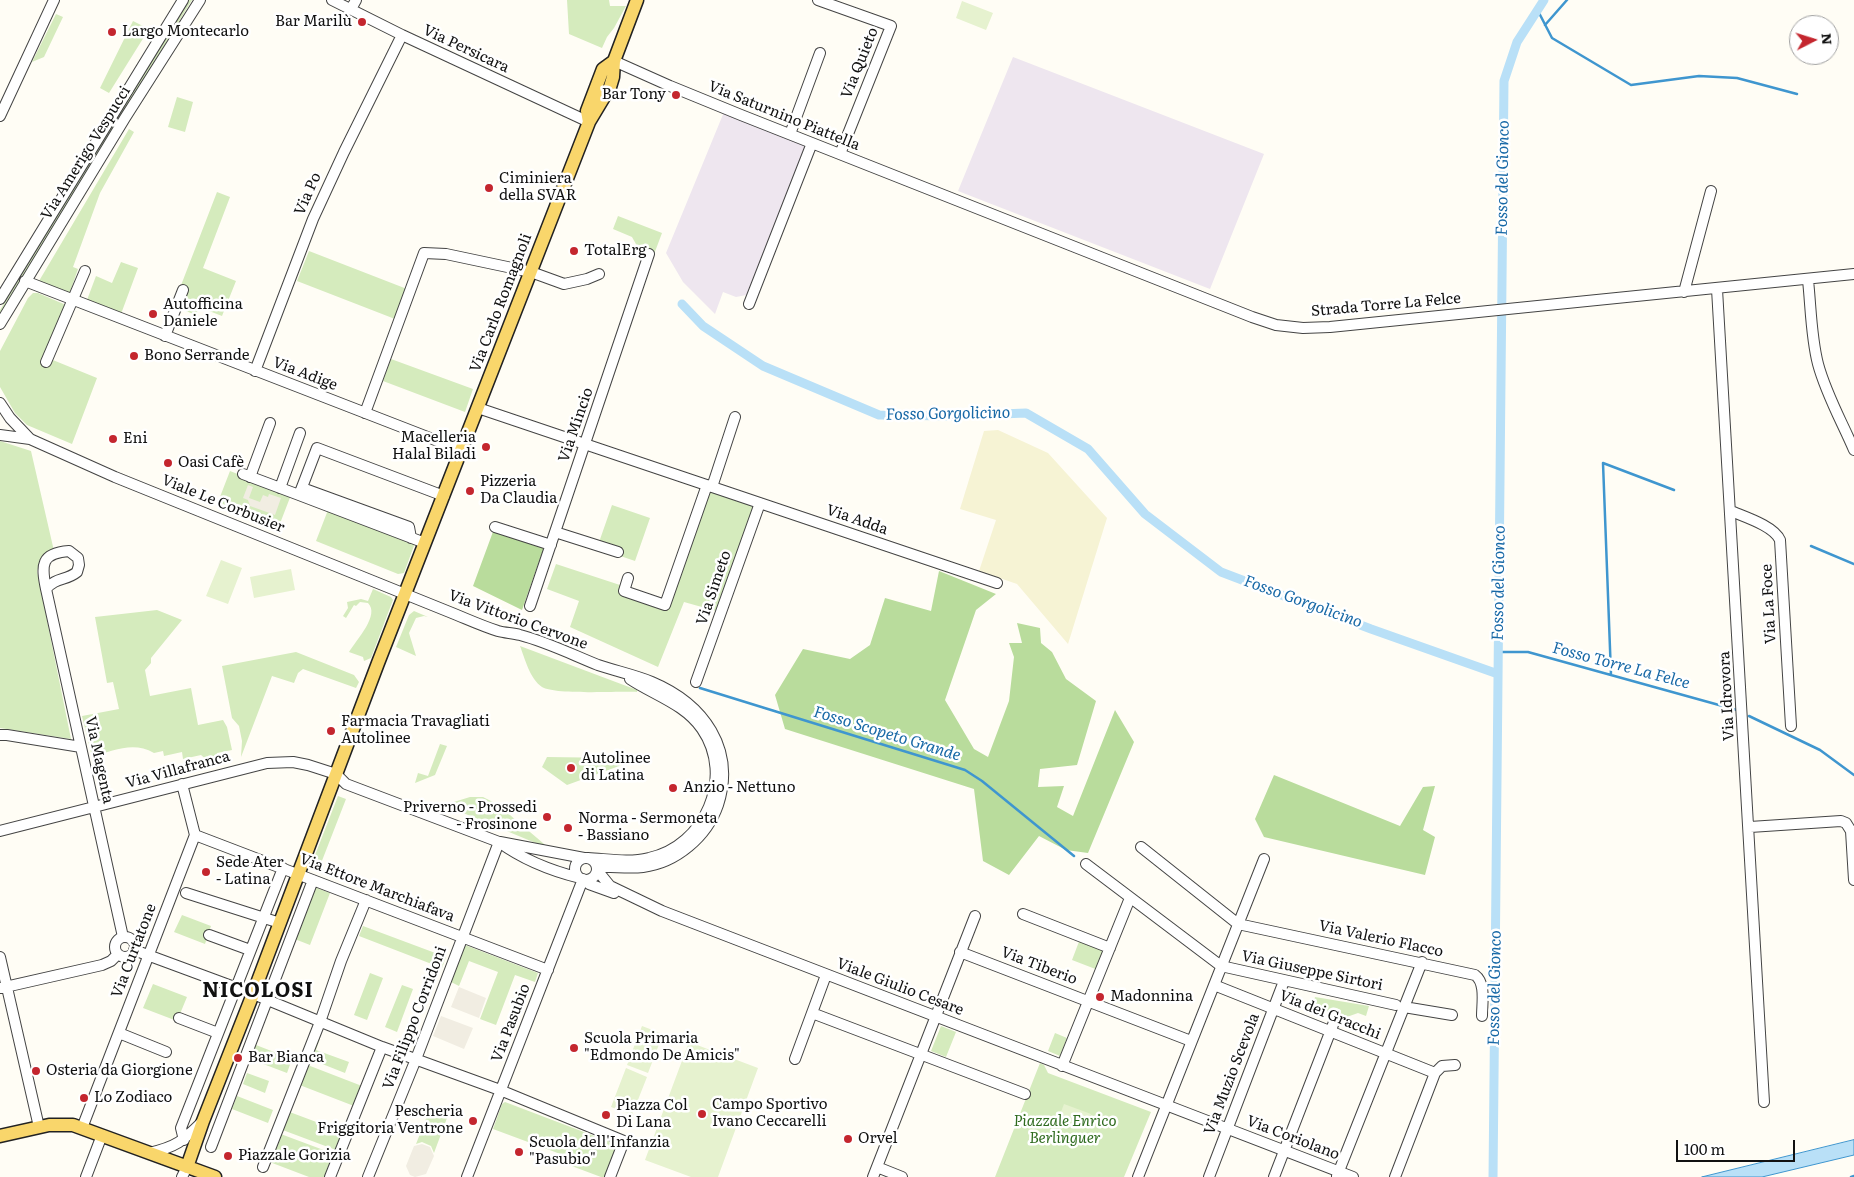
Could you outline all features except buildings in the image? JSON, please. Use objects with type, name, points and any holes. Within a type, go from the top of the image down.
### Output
[{"type":"main road","name":"Via Carlo Romagnoli","points":[[188,1174],[202,1121],[253,994],[405,594],[589,122],[587,111],[603,69],[614,61],[637,0]]},
{"type":"main road","points":[[0,1136],[39,1127],[65,1124],[82,1128],[149,1153],[188,1174],[215,1177]]},
{"type":"street","points":[[0,116],[54,0]]},
{"type":"street","name":"Via Amerigo Vespucci","points":[[0,299],[183,0]]},
{"type":"street","name":"Via Amerigo Vespucci","points":[[0,324],[200,0]]},
{"type":"street","name":"Via Persicara","points":[[332,0],[353,5],[402,35],[589,122]]},
{"type":"street","name":"Via Quieto","points":[[818,0],[891,26],[840,154]]},
{"type":"street","name":"Via Po","points":[[255,371],[313,219],[402,35]]},
{"type":"street","points":[[790,134],[820,53]]},
{"type":"street","name":"Via Saturnino Piattella","points":[[614,61],[670,86],[944,194]]},
{"type":"street","points":[[749,304],[812,143]]},
{"type":"street","points":[[1684,292],[1711,191]]},
{"type":"street","name":"Strada Torre La Felce","points":[[944,194],[1133,271],[1276,325],[1303,328],[1330,327],[1854,274]]},
{"type":"street","points":[[365,412],[424,252],[446,254],[531,272],[564,284],[600,274]]},
{"type":"street","name":"Via Mincio","points":[[530,606],[649,254]]},
{"type":"street","points":[[46,362],[84,271]]},
{"type":"street","points":[[1808,280],[1817,361],[1825,385],[1854,450]]},
{"type":"street","name":"Via Adige","points":[[25,281],[462,450]]},
{"type":"street","name":"Via Idrovora","points":[[1717,289],[1750,827],[1764,1102]]},
{"type":"street","points":[[165,336],[183,290]]},
{"type":"street","name":"Viale Le Corbusier","points":[[0,404],[10,418],[30,439]]},
{"type":"street","name":"Via Adda","points":[[478,408],[997,583]]},
{"type":"street","points":[[628,578],[624,591],[665,605],[735,417]]},
{"type":"street","points":[[270,423],[246,476],[280,488],[300,491],[408,527],[411,538],[425,543]]},
{"type":"street","points":[[280,488],[300,433]]},
{"type":"street","name":"Viale Le Corbusier","points":[[0,435],[30,439],[120,479],[405,594]]},
{"type":"street","points":[[300,491],[317,448],[444,496]]},
{"type":"street","name":"Via Simeto","points":[[696,682],[760,503]]},
{"type":"street","name":"Via La Foce","points":[[1731,511],[1772,529],[1778,534],[1780,540],[1791,726]]},
{"type":"street","points":[[495,527],[551,546]]},
{"type":"street","points":[[555,532],[618,552]]},
{"type":"street","name":"Via Magenta","points":[[46,589],[123,937]]},
{"type":"street","name":"Via Vittorio Cervone","points":[[405,594],[499,632],[520,635],[663,687],[688,704],[705,721],[716,740],[722,761],[722,785],[712,820],[702,834],[683,851],[667,860],[642,867],[597,869]]},
{"type":"street","name":"Via Vittorio Cervone","points":[[586,858],[636,860],[649,858],[669,850],[680,844],[698,827],[709,809],[714,792],[714,758],[701,728],[694,719],[674,704],[621,673]]},
{"type":"street","points":[[0,735],[81,747]]},
{"type":"street","name":"Via Villafranca","points":[[0,832],[256,765],[280,762],[308,765],[336,774]]},
{"type":"street","name":"Viale Giulio Cesare","points":[[336,774],[346,784],[499,842],[586,858]]},
{"type":"street","points":[[182,784],[195,835]]},
{"type":"street","points":[[1750,827],[1841,821],[1846,823],[1851,831],[1854,880]]},
{"type":"street","name":"Via Ettore Marchiafava","points":[[195,835],[548,970]]},
{"type":"street","name":"Via Curtatone","points":[[82,1128],[195,835]]},
{"type":"street","name":"Viale Giulio Cesare","points":[[499,842],[545,867],[583,879],[589,884],[615,894],[625,894]]},
{"type":"street","name":"Via Filippo Corridoni","points":[[368,1177],[416,1060],[499,842]]},
{"type":"street","points":[[1140,847],[1238,924]]},
{"type":"street","points":[[586,858],[594,861],[597,869],[592,878],[583,879],[575,868],[578,861],[586,858]]},
{"type":"street","name":"Via Giuseppe Sirtori","points":[[1138,1177],[1264,859]]},
{"type":"street","points":[[1086,864],[1221,966]]},
{"type":"street","points":[[184,1140],[181,1128],[283,868]]},
{"type":"street","name":"Viale Giulio Cesare","points":[[597,869],[610,886],[662,911],[1166,1106]]},
{"type":"street","name":"Via Pasubio","points":[[467,1177],[583,879]]},
{"type":"street","points":[[211,1147],[313,880]]},
{"type":"street","points":[[186,893],[280,923]]},
{"type":"street","points":[[1062,1066],[1130,898]]},
{"type":"street","points":[[263,1167],[366,900]]},
{"type":"street","points":[[1023,914],[1110,948]]},
{"type":"street","points":[[902,1177],[875,1172],[975,916]]},
{"type":"street","name":"Via Valerio Flacco","points":[[1238,924],[1422,962],[1477,976],[1482,985],[1482,1016]]},
{"type":"street","points":[[209,935],[250,950]]},
{"type":"street","points":[[118,954],[116,943],[123,937],[127,937],[133,942],[134,950]]},
{"type":"street","points":[[134,950],[253,994],[382,1047],[500,1090],[624,1141],[612,1177]]},
{"type":"street","points":[[118,954],[128,956],[134,950]]},
{"type":"street","name":"Via Tiberio","points":[[960,952],[1192,1041]]},
{"type":"street","points":[[3,987],[102,964],[118,954]]},
{"type":"street","points":[[0,957],[3,987],[39,1127]]},
{"type":"street","points":[[1338,1174],[1386,1053],[1400,1006],[1422,962]]},
{"type":"street","name":"Via Giuseppe Sirtori","points":[[1221,966],[1400,1006],[1452,1015]]},
{"type":"street","points":[[795,1059],[826,975]]},
{"type":"street","name":"Via Muzio Scevola","points":[[1209,1177],[1284,981]]},
{"type":"street","name":"Via dei Gracchi","points":[[1214,986],[1435,1073]]},
{"type":"street","points":[[812,1013],[1026,1094]]},
{"type":"street","points":[[1274,1177],[1336,1017]]},
{"type":"street","points":[[179,1018],[218,1034]]},
{"type":"street","points":[[119,1033],[166,1052]]},
{"type":"street","points":[[330,1177],[382,1047]]},
{"type":"street","points":[[1395,1177],[1435,1073],[1442,1066],[1455,1065]]},
{"type":"street","name":"Via Coriolano","points":[[1166,1106],[1284,1151],[1338,1174],[1353,1177]]},
{"type":"street","points":[[149,1153],[163,1150],[184,1140],[202,1121]]},
{"type":"street","points":[[86,1177],[102,1135]]},
{"type":"shaded area","points":[[1013,57],[1264,154],[1210,289],[958,191]]},
{"type":"shaded area","points":[[724,112],[815,149],[757,293],[736,297],[723,292],[715,314],[683,282],[666,253]]},
{"type":"shaded area","points":[[998,430],[1048,453],[1107,518],[1068,644],[1017,584],[979,571],[996,520],[960,509],[984,431]]},
{"type":"shaded area","points":[[248,485],[253,487],[249,498],[260,502],[263,495],[268,497],[269,494],[281,498],[275,515],[250,506],[248,500],[243,498]]},
{"type":"shaded area","points":[[459,987],[486,998],[479,1018],[451,1007]]},
{"type":"shaded area","points":[[441,1016],[473,1028],[464,1049],[433,1036]]},
{"type":"shaded area","points":[[422,1144],[430,1147],[434,1156],[426,1174],[415,1177],[410,1175],[406,1166],[414,1146]]},
{"type":"green space","points":[[188,0],[192,0],[0,316],[0,310]]},
{"type":"green space","points":[[567,0],[609,0],[610,6],[626,6],[602,48],[569,34]]},
{"type":"green space","points":[[962,1],[993,13],[986,30],[956,18]]},
{"type":"green space","points":[[56,14],[63,17],[44,57],[32,62]]},
{"type":"green space","points":[[133,21],[149,29],[109,93],[100,88]]},
{"type":"green space","points":[[177,97],[193,102],[185,132],[168,127]]},
{"type":"green space","points":[[129,129],[134,132],[100,193],[73,267],[78,269],[69,295],[39,281]]},
{"type":"green space","points":[[217,192],[230,197],[203,268],[236,281],[222,316],[199,307],[196,315],[173,306]]},
{"type":"green space","points":[[618,216],[662,233],[653,257],[641,253],[632,237],[613,229]]},
{"type":"green space","points":[[309,251],[407,289],[395,319],[297,281]]},
{"type":"green space","points":[[121,262],[138,268],[121,314],[87,300],[96,276],[112,283]]},
{"type":"green space","points":[[33,293],[38,293],[66,305],[43,356],[97,378],[72,444],[27,425],[15,413],[0,387],[0,351],[28,298]]},
{"type":"green space","points":[[391,359],[473,389],[465,412],[383,381]]},
{"type":"green space","points":[[0,441],[31,451],[54,551],[42,558],[37,571],[71,739],[0,728]]},
{"type":"green space","points":[[230,471],[291,495],[279,526],[254,516],[251,512],[244,512],[218,502]]},
{"type":"green space","points":[[709,488],[755,503],[716,611],[684,602],[658,667],[570,627],[579,601],[547,589],[556,564],[623,586],[668,609]]},
{"type":"green space","points":[[612,505],[650,518],[635,561],[597,548]]},
{"type":"green space","points":[[328,510],[415,543],[404,573],[398,574],[316,541]]},
{"type":"green space","points":[[494,529],[544,547],[522,610],[473,586]]},
{"type":"green space","points":[[221,560],[242,568],[228,604],[206,596]]},
{"type":"green space","points":[[291,569],[295,590],[254,598],[250,577]]},
{"type":"green space","points":[[939,571],[996,594],[976,610],[945,700],[974,749],[988,757],[1009,701],[1014,657],[1009,643],[1022,643],[1017,623],[1040,628],[1041,643],[1052,652],[1066,679],[1096,701],[1077,765],[1040,769],[1038,787],[1064,786],[1057,807],[1073,816],[1115,710],[1134,742],[1088,853],[1066,850],[1039,836],[1009,875],[983,861],[974,789],[785,729],[775,695],[803,649],[850,659],[870,645],[885,598],[931,611]]},
{"type":"green space","points":[[373,589],[391,597],[393,600],[371,658],[364,661],[363,657],[349,652],[366,627],[371,614],[371,608],[368,603],[360,602],[356,606],[354,605],[346,618],[343,616],[348,608],[347,602],[361,599],[368,601]]},
{"type":"green space","points":[[157,610],[182,620],[151,658],[151,663],[145,670],[150,696],[191,688],[198,725],[223,720],[227,727],[232,750],[217,753],[218,759],[208,761],[201,755],[183,759],[182,752],[164,756],[163,751],[154,753],[146,749],[131,747],[92,757],[82,716],[119,709],[113,682],[107,683],[95,617]]},
{"type":"green space","points":[[414,611],[428,617],[416,618],[409,633],[416,656],[396,647],[409,615]]},
{"type":"green space","points":[[520,646],[637,690],[637,692],[573,692],[542,687],[531,674]]},
{"type":"green space","points":[[296,652],[354,675],[359,682],[356,688],[303,669],[298,673],[294,683],[272,676],[241,757],[242,741],[239,726],[232,718],[222,666]]},
{"type":"green space","points":[[440,744],[447,746],[435,775],[415,783],[418,773],[428,776]]},
{"type":"green space","points":[[547,757],[619,758],[622,765],[567,785],[542,767]]},
{"type":"green space","points":[[1274,775],[1400,826],[1423,787],[1435,786],[1423,830],[1435,837],[1425,875],[1264,837],[1255,819]]},
{"type":"green space","points":[[338,796],[346,799],[318,871],[310,868]]},
{"type":"green space","points":[[470,797],[483,797],[497,804],[550,849],[444,805]]},
{"type":"green space","points":[[312,886],[330,893],[310,945],[292,938]]},
{"type":"green space","points":[[182,915],[211,926],[205,944],[174,932]]},
{"type":"green space","points":[[363,926],[446,957],[442,968],[359,936]]},
{"type":"green space","points":[[1080,939],[1106,949],[1098,970],[1072,960]]},
{"type":"green space","points":[[465,945],[538,973],[535,982],[515,975],[496,1025],[480,1019],[498,972],[469,961],[459,986],[451,982]]},
{"type":"green space","points":[[370,973],[383,978],[367,1020],[354,1015]]},
{"type":"green space","points":[[153,984],[187,997],[177,1021],[143,1008]]},
{"type":"green space","points":[[402,985],[413,989],[397,1032],[385,1027]]},
{"type":"green space","points":[[1315,997],[1369,1006],[1366,1016],[1358,1013],[1344,1018],[1312,1006]]},
{"type":"green space","points":[[642,1026],[663,1034],[648,1073],[627,1065]]},
{"type":"green space","points":[[941,1026],[956,1032],[946,1057],[931,1051]]},
{"type":"green space","points":[[1055,1033],[1067,1038],[1060,1056],[1048,1051]]},
{"type":"green space","points":[[316,1036],[320,1038],[316,1050],[349,1062],[345,1073],[307,1058]]},
{"type":"green space","name":"Campo Sportivo Ivano Ceccarelli","points":[[689,1042],[758,1068],[718,1177],[691,1177],[645,1160]]},
{"type":"green space","points":[[256,1045],[292,1059],[287,1073],[250,1059]]},
{"type":"green space","name":"Piazzale Enrico Berlinguer","points":[[1040,1063],[1044,1065],[1048,1073],[1151,1112],[1124,1177],[995,1177]]},
{"type":"green space","points":[[305,1064],[362,1086],[354,1106],[297,1084]]},
{"type":"green space","points":[[626,1068],[647,1077],[632,1115],[611,1107]]},
{"type":"green space","points":[[247,1073],[269,1081],[265,1093],[243,1084]]},
{"type":"green space","points":[[237,1096],[273,1110],[268,1123],[232,1109]]},
{"type":"green space","points":[[505,1102],[618,1145],[605,1177],[561,1162],[563,1155],[493,1129],[502,1104]]},
{"type":"green space","points":[[1064,1104],[1091,1114],[1085,1128],[1059,1117]]},
{"type":"green space","points":[[287,1111],[343,1132],[336,1150],[280,1129]]},
{"type":"green space","points":[[429,1111],[447,1118],[434,1153],[431,1146],[422,1142],[416,1144]]},
{"type":"green space","points":[[278,1133],[337,1155],[329,1177],[309,1177],[267,1161]]},
{"type":"water","points":[[1854,1140],[1854,1155],[1762,1177],[1702,1177]]},
{"type":"waterway","name":"Fosso del Gionco","points":[[1493,1177],[1504,81],[1517,42],[1544,0]]},
{"type":"waterway","points":[[1545,25],[1567,0]]},
{"type":"waterway","points":[[1537,9],[1552,38],[1631,85],[1699,76],[1737,78],[1797,94]]},
{"type":"waterway","name":"Fosso Gorgolicino","points":[[682,304],[703,326],[763,366],[879,415],[951,416],[1026,413],[1088,449],[1145,514],[1221,572],[1371,629],[1498,674]]},
{"type":"waterway","points":[[1611,675],[1603,463],[1674,490]]},
{"type":"waterway","points":[[1811,546],[1854,564]]},
{"type":"waterway","name":"Fosso Torre La Felce","points":[[1498,652],[1528,652],[1737,710]]},
{"type":"waterway","name":"Fosso Scopeto Grande","points":[[700,688],[965,770],[982,781],[1074,856]]},
{"type":"waterway","name":"Fosso Torre La Felce","points":[[1749,716],[1820,750],[1854,775]]},
{"type":"place","name":"Bar Marilù","points":[[362,22]]},
{"type":"place","name":"Largo Montecarlo","points":[[112,32]]},
{"type":"place","name":"Bar Tony","points":[[676,95]]},
{"type":"place","name":"Ciminiera della SVAR","points":[[489,188]]},
{"type":"place","name":"TotalErg","points":[[574,251]]},
{"type":"place","name":"Autofficina Daniele","points":[[153,314]]},
{"type":"place","name":"Bono Serrande","points":[[134,356]]},
{"type":"place","name":"Eni","points":[[113,439]]},
{"type":"place","name":"Macelleria Halal Biladi","points":[[486,447]]},
{"type":"place","name":"Oasi Cafè","points":[[168,463]]},
{"type":"place","name":"Pizzeria Da Claudia","points":[[470,491]]},
{"type":"place","name":"Farmacia Travagliati Autolinee","points":[[331,731]]},
{"type":"place","name":"Autolinee di Latina","points":[[571,768]]},
{"type":"place","name":"Anzio - Nettuno","points":[[673,788]]},
{"type":"place","name":"Priverno - Prossedi - Frosinone","points":[[547,817]]},
{"type":"place","name":"Norma - Sermoneta - Bassiano","points":[[568,828]]},
{"type":"place","name":"Sede Ater - Latina","points":[[206,872]]},
{"type":"place","name":"Madonnina","points":[[1100,997]]},
{"type":"place","name":"Scuola Primaria \"Edmondo De Amicis\"","points":[[574,1048]]},
{"type":"place","name":"Bar Bianca","points":[[238,1058]]},
{"type":"place","name":"Osteria da Giorgione","points":[[36,1071]]},
{"type":"place","name":"Lo Zodiaco","points":[[84,1098]]},
{"type":"place","name":"Campo Sportivo Ivano Ceccarelli","points":[[702,1114]]},
{"type":"place","name":"Piazza Col Di Lana","points":[[606,1115]]},
{"type":"place","name":"Pescheria Friggitoria Ventrone","points":[[473,1121]]},
{"type":"place","name":"Orvel","points":[[848,1139]]},
{"type":"place","name":"Scuola dell'Infanzia \"Pasubio\"","points":[[519,1152]]},
{"type":"place","name":"Piazzale Gorizia","points":[[228,1156]]},
{"type":"district","name":"NICOLOSI","points":[[258,991]]}]
